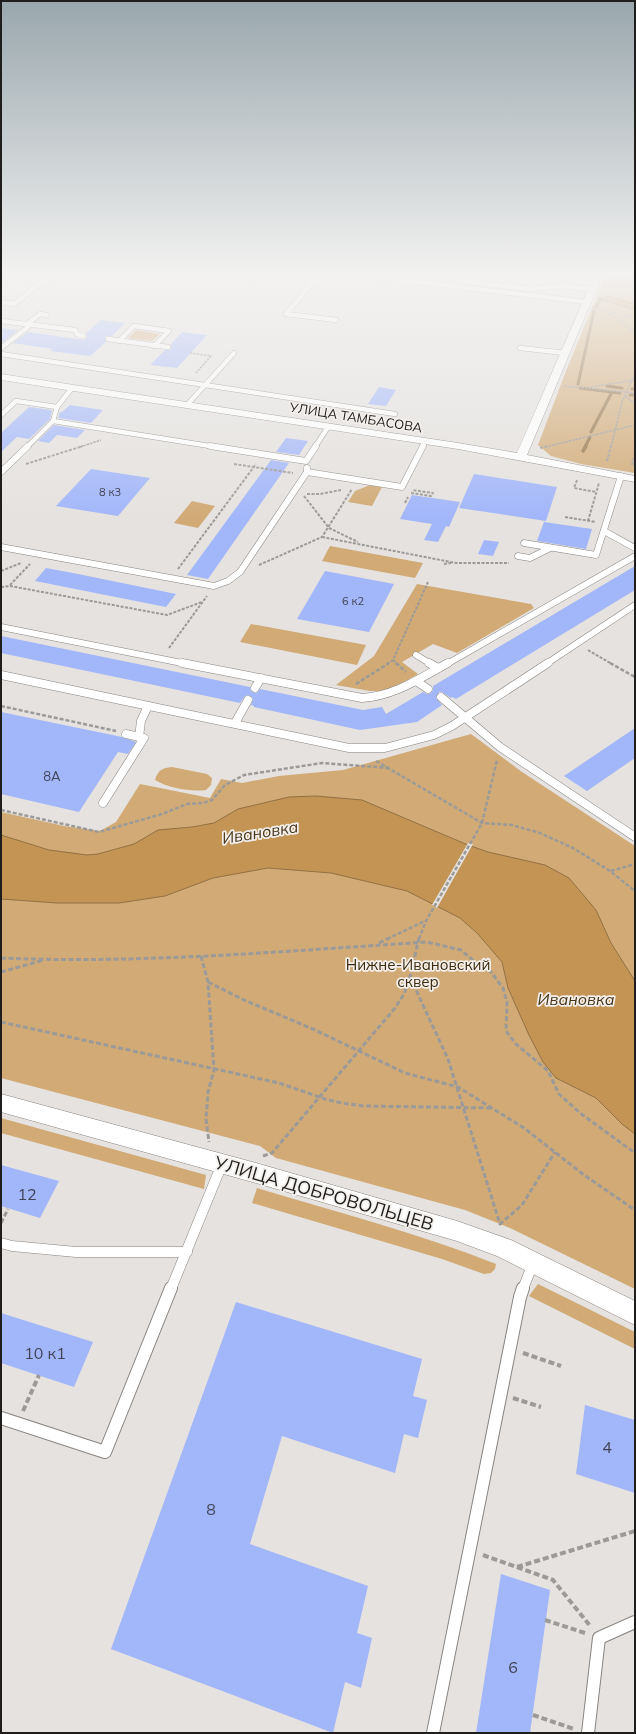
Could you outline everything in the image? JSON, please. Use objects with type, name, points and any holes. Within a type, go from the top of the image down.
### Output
[{"type":"street","points":[[521,457],[563,357]]},
{"type":"street","name":"УЛИЦА ТАМБАСОВА","points":[[1,377],[425,441],[521,457],[635,479]]},
{"type":"street","name":"УЛИЦА ДОБРОВОЛЬЦЕВ","points":[[1,1104],[419,1219],[503,1248],[635,1313]]},
{"type":"lane","points":[[21,357],[395,414]]},
{"type":"lane","points":[[187,405],[230,357]]},
{"type":"lane","points":[[1,472],[53,421],[57,407],[72,388]]},
{"type":"lane","points":[[1,415],[16,401],[57,407]]},
{"type":"lane","points":[[53,421],[306,461]]},
{"type":"lane","points":[[1,547],[37,555],[171,577],[214,586],[225,583],[234,578],[240,572],[306,474],[306,461],[328,427]]},
{"type":"lane","points":[[306,474],[402,487],[425,441]]},
{"type":"lane","points":[[524,543],[596,555],[621,476]]},
{"type":"lane","points":[[604,532],[635,548]]},
{"type":"lane","points":[[518,556],[530,558],[550,548]]},
{"type":"lane","points":[[1,627],[340,694],[362,698],[379,697],[395,692],[416,681],[635,556]]},
{"type":"lane","points":[[1,675],[349,748],[386,748],[434,735],[467,718],[635,605]]},
{"type":"lane","points":[[416,655],[438,668]]},
{"type":"lane","points":[[255,688],[261,678]]},
{"type":"lane","points":[[416,681],[428,689]]},
{"type":"lane","points":[[441,697],[500,747],[635,837]]},
{"type":"lane","points":[[235,723],[248,700]]},
{"type":"lane","points":[[139,737],[141,721],[148,706]]},
{"type":"lane","points":[[103,803],[144,738],[126,734]]},
{"type":"lane","points":[[1,1418],[105,1452],[222,1164]]},
{"type":"lane","points":[[1,1243],[12,1246],[76,1252],[187,1252]]},
{"type":"lane","points":[[432,1733],[520,1297],[533,1262]]},
{"type":"lane","points":[[583,1732],[599,1638],[635,1622]]},
{"type":"path","points":[[188,382],[210,357]]},
{"type":"path","points":[[607,461],[626,392],[630,380],[635,373]]},
{"type":"path","points":[[587,388],[635,380]]},
{"type":"path","points":[[565,386],[635,393]]},
{"type":"path","points":[[625,396],[635,403]]},
{"type":"path","points":[[537,448],[635,425]]},
{"type":"path","points":[[23,465],[126,432]]},
{"type":"path","points":[[632,465],[635,453]]},
{"type":"path","points":[[171,577],[264,454]]},
{"type":"path","points":[[234,464],[306,474]]},
{"type":"path","points":[[578,475],[574,488],[596,492]]},
{"type":"path","points":[[588,521],[600,479]]},
{"type":"path","points":[[240,572],[264,563],[322,536],[329,528],[354,486],[348,488]]},
{"type":"path","points":[[405,503],[410,493],[431,496],[433,493],[407,489]]},
{"type":"path","points":[[342,490],[320,494],[302,494],[329,528],[361,544]]},
{"type":"path","points":[[564,517],[606,523]]},
{"type":"path","points":[[322,536],[456,563]]},
{"type":"path","points":[[1,572],[37,555]]},
{"type":"path","points":[[10,586],[37,555]]},
{"type":"path","points":[[444,564],[516,563],[530,558]]},
{"type":"path","points":[[340,694],[393,660],[428,582]]},
{"type":"path","points":[[1,587],[10,586],[167,615],[202,602]]},
{"type":"path","points":[[162,659],[214,586]]},
{"type":"path","points":[[577,643],[635,677]]},
{"type":"path","points":[[393,660],[416,681]]},
{"type":"path","points":[[1,706],[126,734]]},
{"type":"path","points":[[262,1157],[272,1153],[395,1008],[404,994],[410,976],[417,944],[426,921],[482,823],[500,747]]},
{"type":"path","points":[[349,748],[389,768],[482,823],[512,825],[540,833],[573,848],[610,871],[635,891]]},
{"type":"path","points":[[1,810],[99,832],[162,814],[187,804],[204,803],[212,800],[225,785],[244,775],[322,763],[389,768]]},
{"type":"path","points":[[610,871],[635,864]]},
{"type":"path","points":[[377,944],[426,921]]},
{"type":"path","points":[[1,958],[47,960],[201,956],[341,948],[377,944],[433,943],[461,950],[475,962],[491,972],[503,988],[507,1002],[505,1021],[506,1031],[516,1044],[548,1071],[559,1094],[580,1113],[635,1153]]},
{"type":"path","points":[[201,956],[208,982],[214,1070],[208,1092],[206,1119],[209,1142]]},
{"type":"path","points":[[1,972],[47,960]]},
{"type":"path","points":[[410,976],[448,1059],[500,1224],[522,1205],[555,1152]]},
{"type":"path","points":[[208,982],[244,1000],[313,1029],[405,1073],[458,1087],[524,1128],[635,1210]]},
{"type":"path","points":[[1,1022],[82,1038],[214,1070],[281,1083],[320,1097],[364,1106],[492,1108]]},
{"type":"path","points":[[1,1223],[8,1209]]},
{"type":"path","points":[[510,1348],[561,1366]]},
{"type":"path","points":[[18,1423],[39,1375]]},
{"type":"path","points":[[501,1394],[541,1407]]},
{"type":"path","points":[[517,1567],[635,1531]]},
{"type":"path","points":[[469,1550],[553,1580],[599,1638]]},
{"type":"path","points":[[545,1620],[599,1638]]},
{"type":"path","points":[[533,1715],[583,1732]]},
{"type":"green space","points":[[572,357],[635,357],[635,473],[581,464],[551,456],[538,445]]},
{"type":"green space","points":[[370,485],[382,487],[372,506],[348,502],[355,491]]},
{"type":"green space","points":[[192,501],[215,506],[198,528],[174,523]]},
{"type":"green space","points":[[330,546],[423,563],[415,578],[322,561]]},
{"type":"green space","points":[[417,584],[531,604],[534,608],[457,653],[433,644],[402,662],[418,674],[390,691],[370,691],[336,685],[374,656]]},
{"type":"green space","points":[[251,624],[366,645],[357,665],[240,642]]},
{"type":"green space","name":"Нижне-Ивановский сквер","points":[[471,734],[522,772],[635,846],[635,1289],[510,1228],[465,1210],[276,1158],[260,1146],[1,1078],[1,812],[64,826],[100,831],[116,822],[140,784],[210,798],[221,779],[242,783],[279,776],[343,770]]},
{"type":"green space","points":[[172,767],[207,774],[212,778],[211,785],[206,790],[187,790],[166,785],[155,780],[161,770]]},
{"type":"green space","points":[[1,1118],[206,1175],[204,1189],[1,1133]]},
{"type":"green space","points":[[257,1188],[437,1242],[496,1264],[495,1269],[491,1273],[484,1274],[442,1259],[252,1203]]},
{"type":"green space","points":[[538,1284],[635,1332],[635,1349],[529,1296]]},
{"type":"water","name":"Ивановка","points":[[316,796],[362,800],[468,845],[488,852],[545,865],[569,878],[596,910],[611,943],[635,981],[635,1134],[622,1124],[596,1098],[556,1078],[543,1062],[508,988],[502,962],[477,933],[460,918],[407,891],[331,873],[268,868],[213,878],[165,896],[119,903],[57,903],[1,899],[1,835],[49,850],[87,855],[98,854],[134,844],[158,830],[192,827],[214,823],[238,809],[289,797]]},
{"type":"pier","points":[[468,843],[473,844],[437,908],[432,905]]},
{"type":"building","points":[[158,357],[187,357],[177,368],[150,365]]},
{"type":"building","points":[[379,387],[396,390],[386,406],[368,404]]},
{"type":"building","points":[[70,405],[103,410],[91,423],[58,418],[60,412]]},
{"type":"building","points":[[29,407],[52,410],[50,419],[29,439],[17,437],[1,452],[1,433]]},
{"type":"building","points":[[54,425],[85,430],[77,438],[57,435],[49,443],[38,441]]},
{"type":"building","points":[[286,438],[308,441],[299,455],[276,452]]},
{"type":"building","points":[[271,460],[289,463],[208,579],[187,575]]},
{"type":"building","points":[[91,469],[150,478],[118,516],[56,506]]},
{"type":"building","points":[[474,474],[557,487],[546,521],[459,508]]},
{"type":"building","points":[[412,495],[460,502],[449,527],[446,526],[438,542],[424,540],[432,524],[400,519]]},
{"type":"building","points":[[544,522],[592,529],[586,549],[537,541]]},
{"type":"building","points":[[484,540],[499,542],[493,556],[478,554]]},
{"type":"building","points":[[635,566],[635,590],[456,699],[439,692],[436,698],[442,705],[417,722],[360,730],[254,707],[251,705],[253,698],[248,695],[244,697],[240,703],[1,653],[1,636],[250,687],[251,691],[255,693],[260,689],[363,710],[382,707],[386,714],[423,692],[427,694],[431,693],[433,686]]},
{"type":"building","points":[[46,568],[176,594],[166,607],[35,581]]},
{"type":"building","points":[[325,571],[394,584],[369,632],[297,619]]},
{"type":"building","points":[[1,712],[122,737],[136,742],[128,754],[118,752],[79,812],[1,794]]},
{"type":"building","points":[[635,728],[635,758],[587,791],[564,776]]},
{"type":"building","points":[[1,1165],[59,1181],[40,1218],[1,1206]]},
{"type":"building","points":[[236,1302],[422,1359],[413,1396],[427,1400],[418,1438],[404,1434],[395,1473],[282,1436],[250,1544],[368,1586],[357,1633],[372,1638],[361,1688],[345,1682],[333,1733],[111,1649]]},
{"type":"building","points":[[1,1313],[93,1342],[74,1387],[1,1363]]},
{"type":"building","points":[[585,1405],[635,1420],[635,1493],[576,1474]]},
{"type":"building","points":[[501,1574],[550,1590],[530,1733],[476,1733]]},
{"type":"waterway","points":[[578,384],[584,357]]},
{"type":"waterway","points":[[607,386],[622,388]]},
{"type":"waterway","points":[[580,388],[612,392]]},
{"type":"waterway","points":[[591,432],[612,392]]},
{"type":"waterway","points":[[612,392],[620,393]]},
{"type":"waterway","points":[[630,395],[635,395]]},
{"type":"waterway","points":[[585,447],[590,437]]},
{"type":"waterway","points":[[583,451],[586,446]]}]
